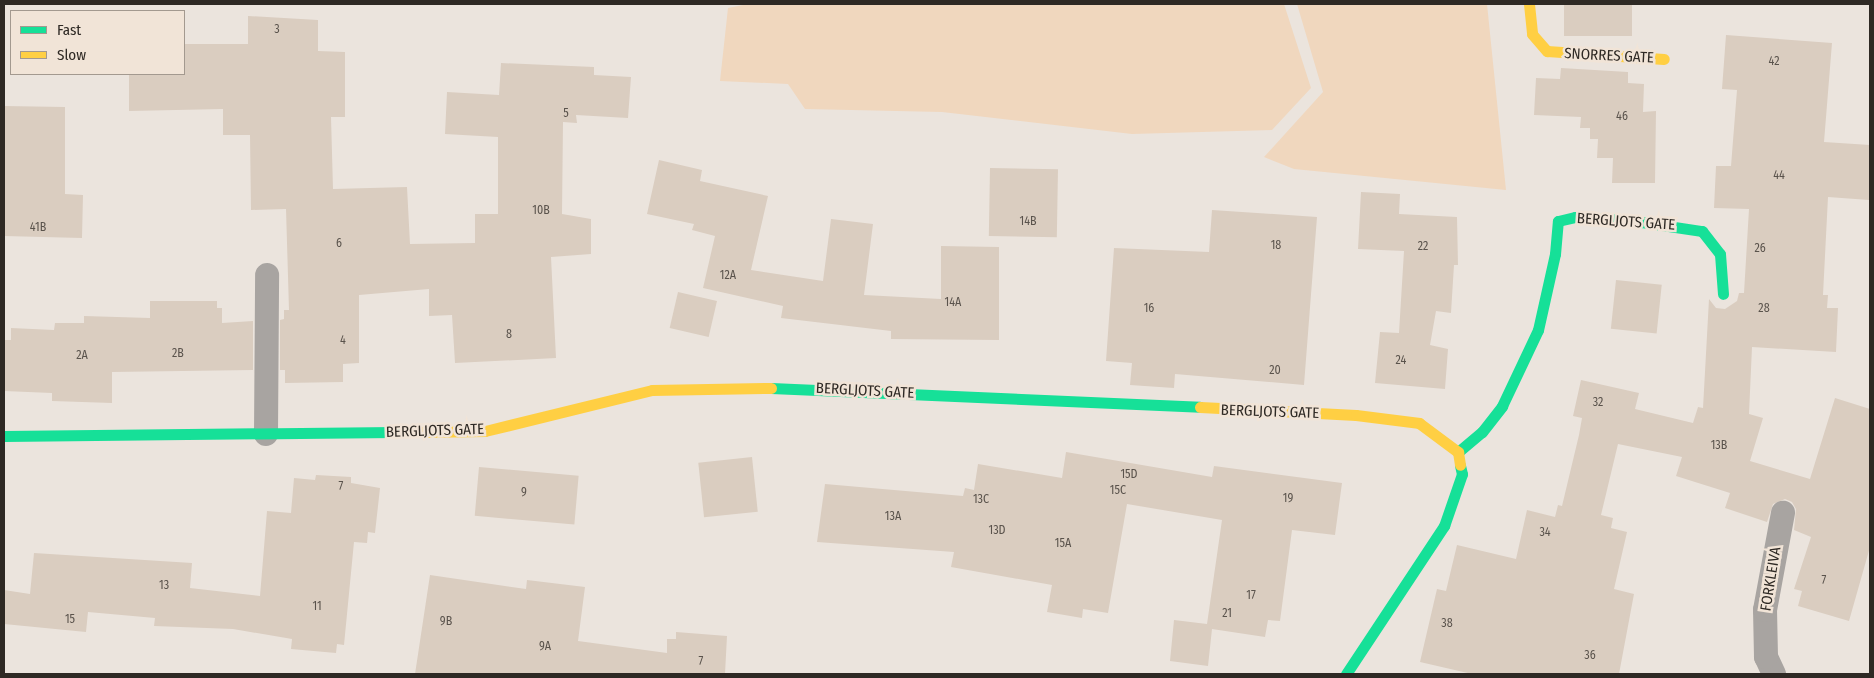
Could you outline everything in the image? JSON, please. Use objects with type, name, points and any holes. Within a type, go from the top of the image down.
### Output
[{"type":"street","name":"SNORRES GATE","points":[[1529,4],[1532,34],[1547,51],[1664,59]]},
{"type":"street","name":"BERGLJOTS GATE","points":[[4,436],[485,431],[652,390],[802,388],[1356,415],[1419,423],[1458,452],[1482,432],[1502,406],[1538,330],[1555,254],[1558,222],[1575,218],[1628,220],[1702,231],[1720,254],[1722,294]]},
{"type":"street","points":[[1346,674],[1444,526],[1462,474],[1458,452]]},
{"type":"lane","points":[[266,434],[267,275]]},
{"type":"lane","name":"FORKLEIVA","points":[[1774,674],[1766,657],[1765,610],[1783,513]]},
{"type":"shaded area","points":[[748,4],[1284,4],[1311,88],[1272,130],[1132,134],[942,112],[805,109],[788,84],[720,81],[728,8]]},
{"type":"shaded area","points":[[1297,4],[1487,4],[1506,190],[1294,169],[1264,157],[1323,92]]},
{"type":"building","points":[[1564,4],[1632,4],[1632,36],[1564,36]]},
{"type":"building","points":[[248,16],[318,20],[318,51],[345,52],[345,117],[331,117],[333,189],[407,187],[410,244],[475,243],[475,214],[498,214],[498,137],[445,134],[447,92],[499,95],[501,63],[594,67],[594,75],[631,77],[628,118],[576,115],[577,123],[563,122],[562,214],[591,219],[591,254],[551,257],[556,358],[455,363],[452,315],[429,316],[429,289],[359,295],[359,363],[343,364],[343,382],[285,383],[285,370],[280,370],[280,320],[284,319],[284,310],[289,310],[286,209],[251,210],[250,135],[223,135],[223,109],[129,111],[129,75],[185,75],[185,44],[248,44]]},
{"type":"building","points":[[1726,35],[1832,43],[1824,142],[1870,145],[1869,200],[1828,197],[1823,295],[1828,295],[1827,308],[1838,308],[1836,352],[1752,347],[1749,414],[1763,418],[1750,461],[1810,479],[1835,398],[1870,409],[1870,547],[1849,621],[1798,606],[1802,591],[1794,589],[1811,537],[1794,530],[1796,509],[1792,502],[1785,499],[1773,504],[1767,522],[1725,508],[1730,493],[1676,476],[1682,457],[1618,444],[1601,515],[1613,518],[1611,528],[1627,532],[1614,589],[1634,594],[1619,674],[1472,674],[1420,662],[1437,589],[1446,591],[1457,545],[1516,559],[1527,510],[1555,517],[1558,505],[1562,506],[1582,418],[1573,416],[1581,380],[1639,393],[1635,409],[1693,423],[1698,407],[1703,408],[1709,299],[1716,308],[1725,309],[1737,301],[1739,293],[1744,293],[1749,209],[1714,208],[1716,166],[1731,166],[1737,90],[1722,89]]},
{"type":"building","points":[[1561,68],[1628,72],[1628,83],[1644,84],[1643,112],[1656,111],[1655,183],[1612,183],[1613,158],[1597,158],[1598,139],[1590,139],[1590,128],[1580,128],[1581,117],[1534,115],[1536,78],[1560,79]]},
{"type":"building","points":[[4,106],[65,107],[65,194],[83,195],[82,238],[4,236]]},
{"type":"building","points":[[659,160],[702,170],[700,181],[768,196],[751,270],[823,281],[831,219],[873,224],[864,295],[941,299],[941,246],[999,247],[999,340],[891,339],[891,331],[781,318],[783,306],[703,288],[715,236],[692,230],[694,224],[647,214]]},
{"type":"building","points":[[990,168],[1058,169],[1057,237],[989,236]]},
{"type":"building","points":[[1361,192],[1400,194],[1399,214],[1457,217],[1458,265],[1454,265],[1451,313],[1436,311],[1430,345],[1448,349],[1445,389],[1375,383],[1380,332],[1399,333],[1404,251],[1358,249]]},
{"type":"building","points":[[1212,210],[1317,217],[1304,385],[1175,374],[1174,388],[1130,385],[1132,363],[1106,361],[1114,248],[1209,252]]},
{"type":"building","points":[[1616,280],[1662,285],[1657,334],[1611,329]]},
{"type":"building","points":[[678,292],[717,301],[709,337],[670,328]]},
{"type":"building","points":[[150,301],[217,301],[217,308],[222,308],[222,323],[253,321],[253,370],[112,372],[112,403],[52,401],[52,393],[4,391],[4,340],[11,340],[11,328],[54,330],[55,323],[84,323],[84,316],[150,318]]},
{"type":"building","points":[[1066,452],[1212,477],[1214,466],[1342,483],[1335,535],[1292,530],[1280,621],[1268,620],[1265,637],[1212,629],[1208,666],[1170,661],[1174,620],[1207,624],[1222,520],[1127,504],[1108,613],[1083,609],[1082,618],[1047,612],[1052,585],[951,567],[954,552],[817,542],[825,484],[963,496],[965,488],[974,490],[978,464],[1062,478]]},
{"type":"building","points":[[752,457],[758,512],[704,517],[698,463]]},
{"type":"building","points":[[479,467],[579,476],[574,525],[475,516]]},
{"type":"building","points":[[316,475],[351,477],[351,483],[380,488],[375,533],[368,532],[367,543],[354,542],[344,645],[337,644],[336,653],[291,649],[292,639],[233,629],[154,626],[155,618],[88,612],[86,632],[4,624],[4,590],[30,594],[34,553],[192,563],[190,588],[260,596],[267,511],[291,513],[294,478],[315,480]]},
{"type":"building","points":[[430,575],[526,589],[527,580],[585,587],[578,641],[667,653],[667,639],[676,639],[676,632],[727,636],[725,674],[415,674]]},
{"type":"traffic: fast","points":[[1458,452],[1482,432],[1502,406],[1538,330],[1555,254],[1558,221],[1575,217],[1628,220],[1702,231],[1720,254],[1723,294]]},
{"type":"traffic: fast","points":[[771,388],[1200,407]]},
{"type":"traffic: fast","points":[[4,436],[418,432]]},
{"type":"traffic: fast","points":[[1346,674],[1444,526],[1462,474],[1460,465]]},
{"type":"traffic: slow","points":[[1529,4],[1532,34],[1547,51],[1664,59]]},
{"type":"traffic: slow","points":[[418,432],[485,431],[652,390],[771,388]]},
{"type":"traffic: slow","points":[[1200,407],[1356,415],[1419,423],[1458,452],[1460,465]]}]
